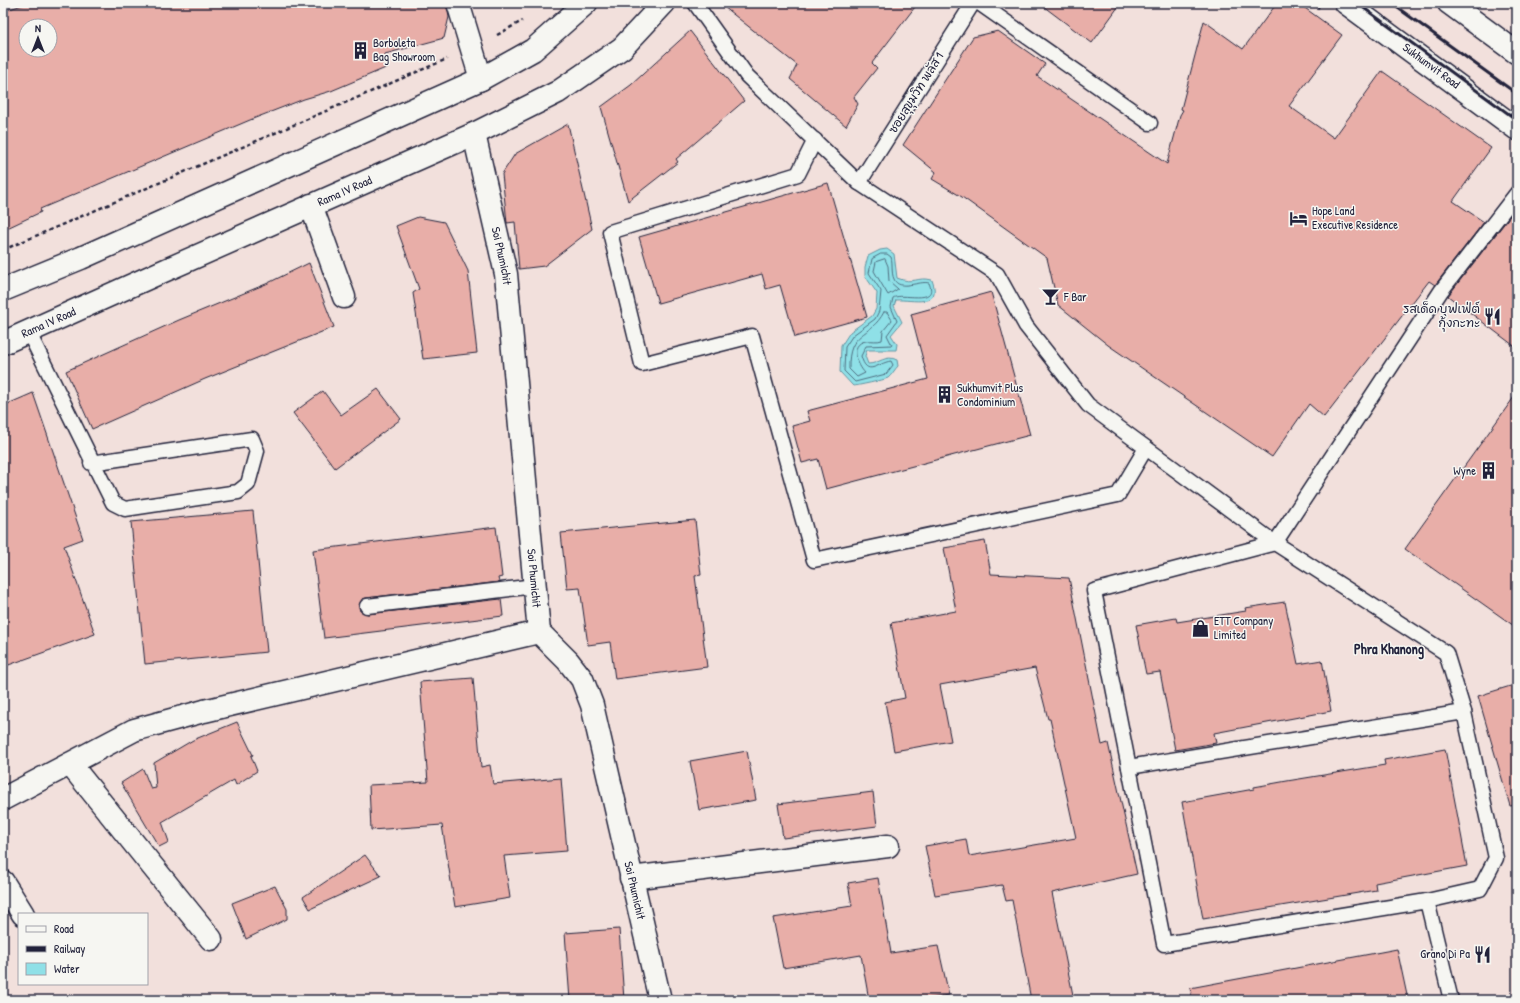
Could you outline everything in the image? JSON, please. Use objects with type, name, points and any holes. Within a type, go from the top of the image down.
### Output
[{"type":"street","points":[[458,3],[481,78]]},
{"type":"street","points":[[3,290],[81,258],[481,78],[533,50],[586,3]]},
{"type":"street","name":"Rama IV Road","points":[[3,344],[311,205],[474,134],[558,92],[622,48],[664,3]]},
{"type":"street","name":"Sukhumvit Road","points":[[1346,3],[1517,129]]},
{"type":"street","points":[[1449,3],[1517,53]]},
{"type":"street","name":"Soi Phumichit","points":[[474,134],[506,274],[539,632],[582,679],[592,705],[660,1000]]},
{"type":"street","points":[[311,205],[344,297]]},
{"type":"street","points":[[3,799],[134,730],[204,711],[539,632]]},
{"type":"street","points":[[70,764],[210,939]]},
{"type":"street","points":[[631,878],[888,846]]},
{"type":"street","points":[[3,882],[22,913]]},
{"type":"lane","points":[[695,3],[747,76],[859,183],[997,274],[1026,326],[1088,405],[1275,544],[1446,653],[1464,712],[1496,858],[1480,889],[1428,901],[1164,944],[1094,591],[1275,544],[1441,291],[1517,193]]},
{"type":"lane","name":"ซอยสุขุมวิท พลัส 1","points":[[859,183],[973,3]]},
{"type":"lane","points":[[979,3],[1150,123]]},
{"type":"lane","points":[[815,140],[798,174],[610,232],[642,364],[752,336],[814,560],[1118,495],[1146,448]]},
{"type":"lane","points":[[29,333],[91,463],[113,503],[125,509],[238,492],[248,484],[257,450],[252,439],[91,463]]},
{"type":"lane","points":[[367,606],[535,586]]},
{"type":"lane","points":[[1129,767],[1464,712]]},
{"type":"lane","points":[[1428,901],[1451,1000]]},
{"type":"path","points":[[3,250],[416,74],[471,48],[526,18]]},
{"type":"water","points":[[887,249],[894,254],[897,278],[908,281],[923,279],[932,280],[934,289],[933,295],[930,299],[917,301],[896,300],[894,306],[902,322],[891,335],[897,344],[896,350],[867,350],[865,356],[868,364],[893,358],[897,360],[898,366],[888,378],[853,386],[840,372],[841,346],[850,332],[872,316],[876,309],[877,293],[865,276],[865,267],[868,256],[880,250]]},
{"type":"building","points":[[29,3],[446,3],[449,17],[444,38],[385,54],[388,67],[331,91],[304,99],[250,120],[40,209],[41,212],[3,230],[3,11]]},
{"type":"building","points":[[719,3],[918,3],[872,63],[877,68],[854,97],[858,104],[846,126],[790,79],[797,65]]},
{"type":"building","points":[[1039,3],[1121,3],[1092,43]]},
{"type":"building","points":[[1277,3],[1298,3],[1342,35],[1289,106],[1334,138],[1382,71],[1491,148],[1453,201],[1484,222],[1435,285],[1429,281],[1324,417],[1309,404],[1272,457],[1108,345],[1058,305],[1047,258],[962,197],[932,179],[936,172],[903,145],[973,37],[998,31],[1045,64],[1037,76],[1167,164],[1180,115],[1183,110],[1181,109],[1204,21],[1243,49]]},
{"type":"building","points":[[690,31],[744,101],[676,159],[678,162],[628,201],[601,107],[631,85]]},
{"type":"building","points":[[568,124],[592,229],[544,266],[519,269],[515,222],[507,223],[502,174],[515,154]]},
{"type":"building","points":[[828,183],[867,317],[795,337],[780,285],[766,289],[762,274],[658,303],[639,237]]},
{"type":"building","points":[[1517,207],[1517,348],[1448,296]]},
{"type":"building","points":[[418,217],[444,222],[468,271],[477,353],[423,359],[413,293],[419,289],[396,226]]},
{"type":"building","points":[[309,263],[334,327],[205,379],[92,429],[66,371],[179,320],[266,284]]},
{"type":"building","name":"Sukhumvit Plus Condominium","points":[[991,292],[1030,435],[826,489],[818,459],[802,463],[792,426],[810,421],[807,411],[928,379],[911,314]]},
{"type":"building","points":[[378,389],[401,419],[335,468],[293,413],[323,391],[341,415]]},
{"type":"building","points":[[33,393],[83,539],[64,546],[95,634],[3,667],[3,406]]},
{"type":"building","name":"Wyne","points":[[1517,393],[1517,628],[1405,549]]},
{"type":"building","points":[[253,511],[267,652],[145,664],[131,522]]},
{"type":"building","points":[[695,520],[701,575],[695,576],[707,667],[615,679],[610,642],[588,645],[580,588],[567,589],[561,533]]},
{"type":"building","points":[[496,527],[502,577],[498,578],[499,582],[366,598],[362,599],[359,607],[360,611],[368,614],[501,599],[503,616],[324,638],[313,550]]},
{"type":"building","points":[[985,541],[991,574],[1069,578],[1102,745],[1108,743],[1137,874],[1052,893],[1074,1000],[1031,1000],[1012,900],[1006,901],[1002,885],[935,895],[925,846],[966,839],[969,856],[1076,838],[1050,719],[1048,719],[1035,668],[940,685],[951,741],[894,751],[885,702],[905,698],[891,623],[956,611],[944,548]]},
{"type":"building","points":[[1285,602],[1298,664],[1322,660],[1331,711],[1214,733],[1216,743],[1175,750],[1160,672],[1146,674],[1136,625],[1176,618],[1177,622],[1246,611],[1245,608]]},
{"type":"building","points":[[473,678],[481,767],[490,765],[493,784],[561,778],[567,851],[504,856],[510,898],[455,907],[442,825],[371,830],[369,785],[428,782],[420,682]]},
{"type":"building","points":[[1517,684],[1517,805],[1510,806],[1478,696]]},
{"type":"building","points":[[237,722],[253,755],[251,756],[257,771],[236,785],[234,780],[162,822],[169,842],[159,847],[121,783],[143,769],[151,789],[156,788],[154,763],[193,740]]},
{"type":"building","points":[[1445,749],[1467,866],[1375,883],[1376,890],[1203,919],[1182,802],[1254,789],[1254,787],[1385,765],[1384,760]]},
{"type":"building","points":[[747,751],[756,800],[699,810],[690,761]]},
{"type":"building","points":[[873,792],[877,826],[783,838],[778,804]]},
{"type":"building","points":[[365,855],[381,876],[310,909],[303,897]]},
{"type":"building","points":[[878,878],[891,953],[938,946],[949,995],[919,1000],[869,1000],[861,955],[783,968],[773,918],[852,906],[848,883]]},
{"type":"building","points":[[275,886],[287,909],[287,919],[246,939],[232,903]]},
{"type":"building","points":[[619,929],[624,1000],[570,1000],[565,933]]},
{"type":"building","points":[[1397,949],[1408,1000],[1192,1000],[1190,988]]},
{"type":"railway","points":[[1357,3],[1517,120]]},
{"type":"railway","points":[[1391,3],[1517,94]]},
{"type":"place","name":"Borboleta Bag Showroom","points":[[360,50]]},
{"type":"place","name":"Hope Land Executive Residence","points":[[1299,218]]},
{"type":"place","name":"F Bar","points":[[1051,297]]},
{"type":"place","name":"รสเด็ด บุฟเฟ่ต์ กุ้งกะทะ","points":[[1493,316]]},
{"type":"place","name":"Sukhumvit Plus Condominium","points":[[944,395]]},
{"type":"place","name":"Wyne","points":[[1489,471]]},
{"type":"place","name":"ETT Company Limited","points":[[1201,628]]},
{"type":"place","name":"Grano Di Pa","points":[[1483,954]]},
{"type":"district","name":"Phra Khanong","points":[[1389,649]]}]
